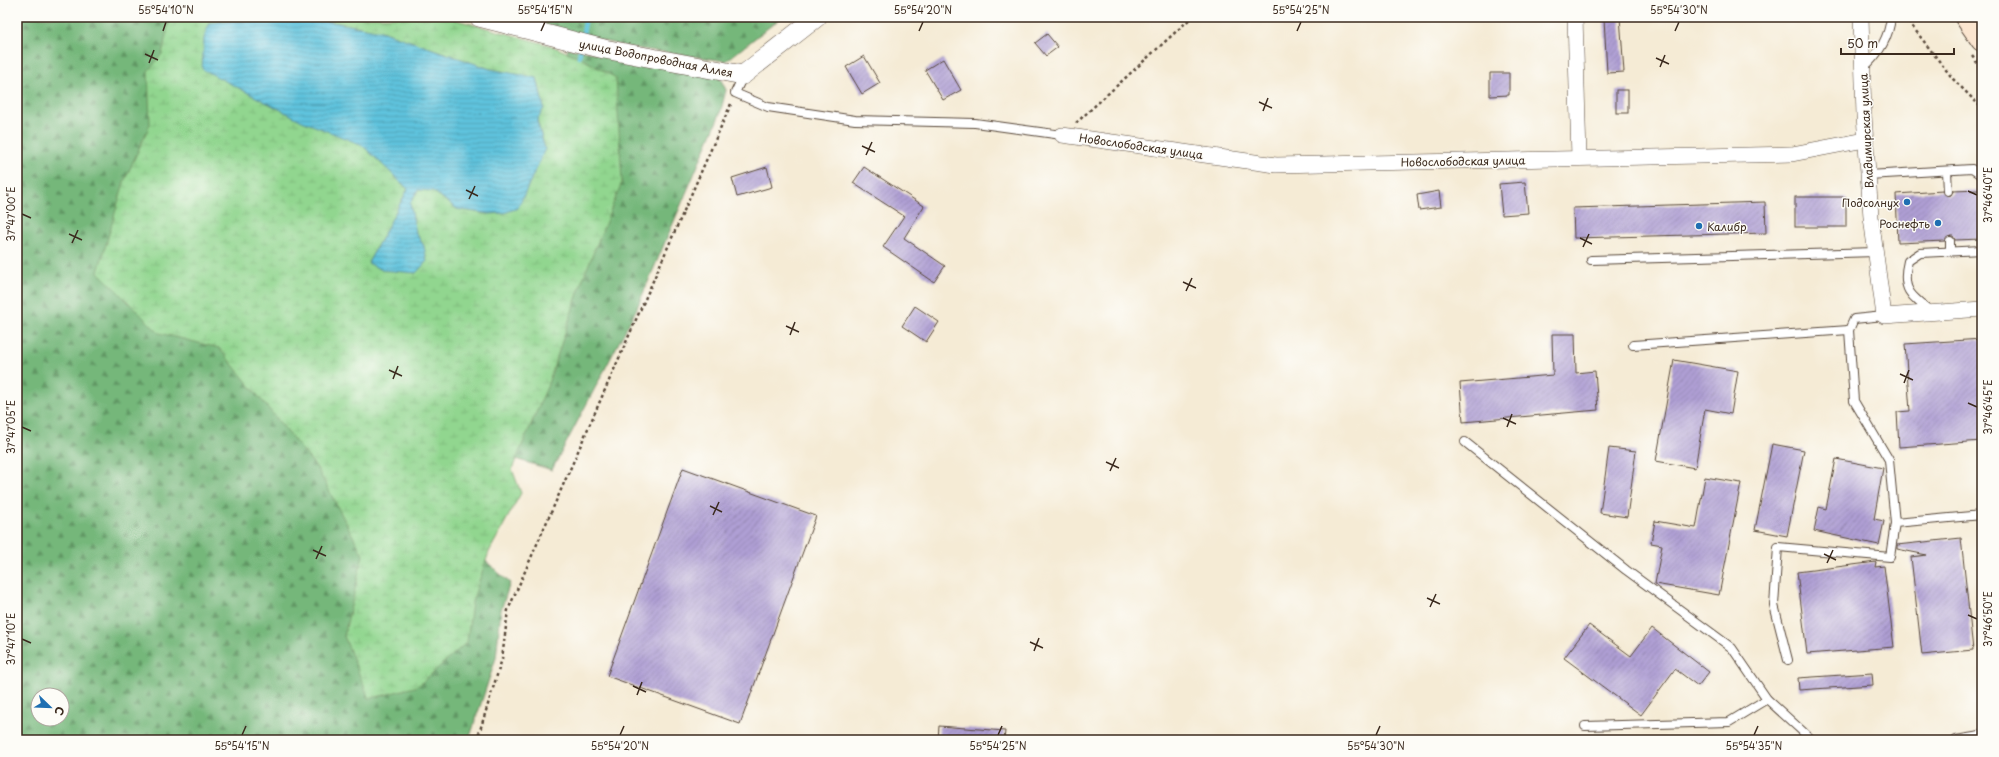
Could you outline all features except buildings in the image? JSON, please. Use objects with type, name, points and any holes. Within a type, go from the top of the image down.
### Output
[{"type":"street","name":"улица Водопроводная Аллея","points":[[479,17],[604,49],[743,75],[817,17]]},
{"type":"street","points":[[1575,17],[1579,158]]},
{"type":"street","name":"Владимирская улица","points":[[1861,17],[1865,140],[1884,316]]},
{"type":"street","name":"Новослободская улица","points":[[1062,135],[1276,165],[1792,154],[1865,140]]},
{"type":"street","points":[[1884,316],[1934,314],[1982,309]]},
{"type":"lane","points":[[1863,68],[1874,58],[1884,42],[1890,27],[1891,17]]},
{"type":"lane","points":[[743,75],[735,93],[768,107],[855,120],[975,123],[1062,135]]},
{"type":"lane","points":[[1868,175],[1972,169],[1982,176]]},
{"type":"lane","points":[[1947,171],[1948,191]]},
{"type":"lane","points":[[1950,241],[1950,251]]},
{"type":"lane","points":[[1934,314],[1915,300],[1906,287],[1905,275],[1908,261],[1920,253],[1982,250]]},
{"type":"lane","points":[[1591,260],[1876,252]]},
{"type":"lane","points":[[1788,660],[1774,605],[1778,547],[1890,557],[1896,523],[1889,460],[1854,401],[1849,330],[1854,319],[1884,316]]},
{"type":"lane","points":[[1633,345],[1849,330]]},
{"type":"lane","points":[[1465,442],[1626,570],[1732,648],[1767,699],[1812,740]]},
{"type":"lane","points":[[1896,523],[1982,515]]},
{"type":"lane","points":[[1585,726],[1729,722],[1767,699]]},
{"type":"lane","points":[[1956,740],[1981,736]]},
{"type":"path","points":[[1062,135],[1192,17]]},
{"type":"path","points":[[1905,17],[1953,79],[1982,108]]},
{"type":"path","points":[[1974,36],[1982,69]]},
{"type":"path","points":[[477,740],[502,659],[508,610],[735,93]]},
{"type":"green space","points":[[17,17],[201,17],[242,339],[510,583],[501,610],[496,658],[469,740],[17,740]]},
{"type":"green space","points":[[174,17],[446,17],[549,45],[579,57],[616,78],[622,182],[582,281],[547,387],[512,469],[521,493],[489,552],[472,602],[467,642],[418,686],[369,699],[344,636],[363,555],[317,468],[219,348],[159,333],[98,272],[124,182],[150,124],[148,71],[162,54],[168,25]],"holes":[[[316,19],[381,31],[490,69],[537,78],[544,108],[537,120],[545,149],[489,214],[457,209],[433,191],[418,190],[410,203],[416,233],[424,246],[368,263],[408,189],[362,145],[225,21]]]},
{"type":"green space","points":[[513,17],[782,17],[726,61],[627,47]]},
{"type":"green space","points":[[567,48],[719,76],[726,90],[720,114],[636,310],[552,470],[509,457],[596,165]]},
{"type":"water","points":[[316,19],[381,31],[490,69],[537,78],[544,108],[537,121],[545,149],[518,208],[504,213],[489,214],[457,209],[433,191],[418,190],[410,203],[416,233],[424,246],[427,261],[416,273],[382,270],[368,263],[408,189],[362,145],[302,121],[202,69],[204,38],[209,23],[225,21]]},
{"type":"waterway","points":[[582,39],[586,17]]},
{"type":"waterway","points":[[579,57],[581,46]]},
{"type":"place","name":"Подсолнух","points":[[1907,202]]},
{"type":"place","name":"Роснефть","points":[[1938,223]]},
{"type":"place","name":"Калибр","points":[[1699,226]]}]
